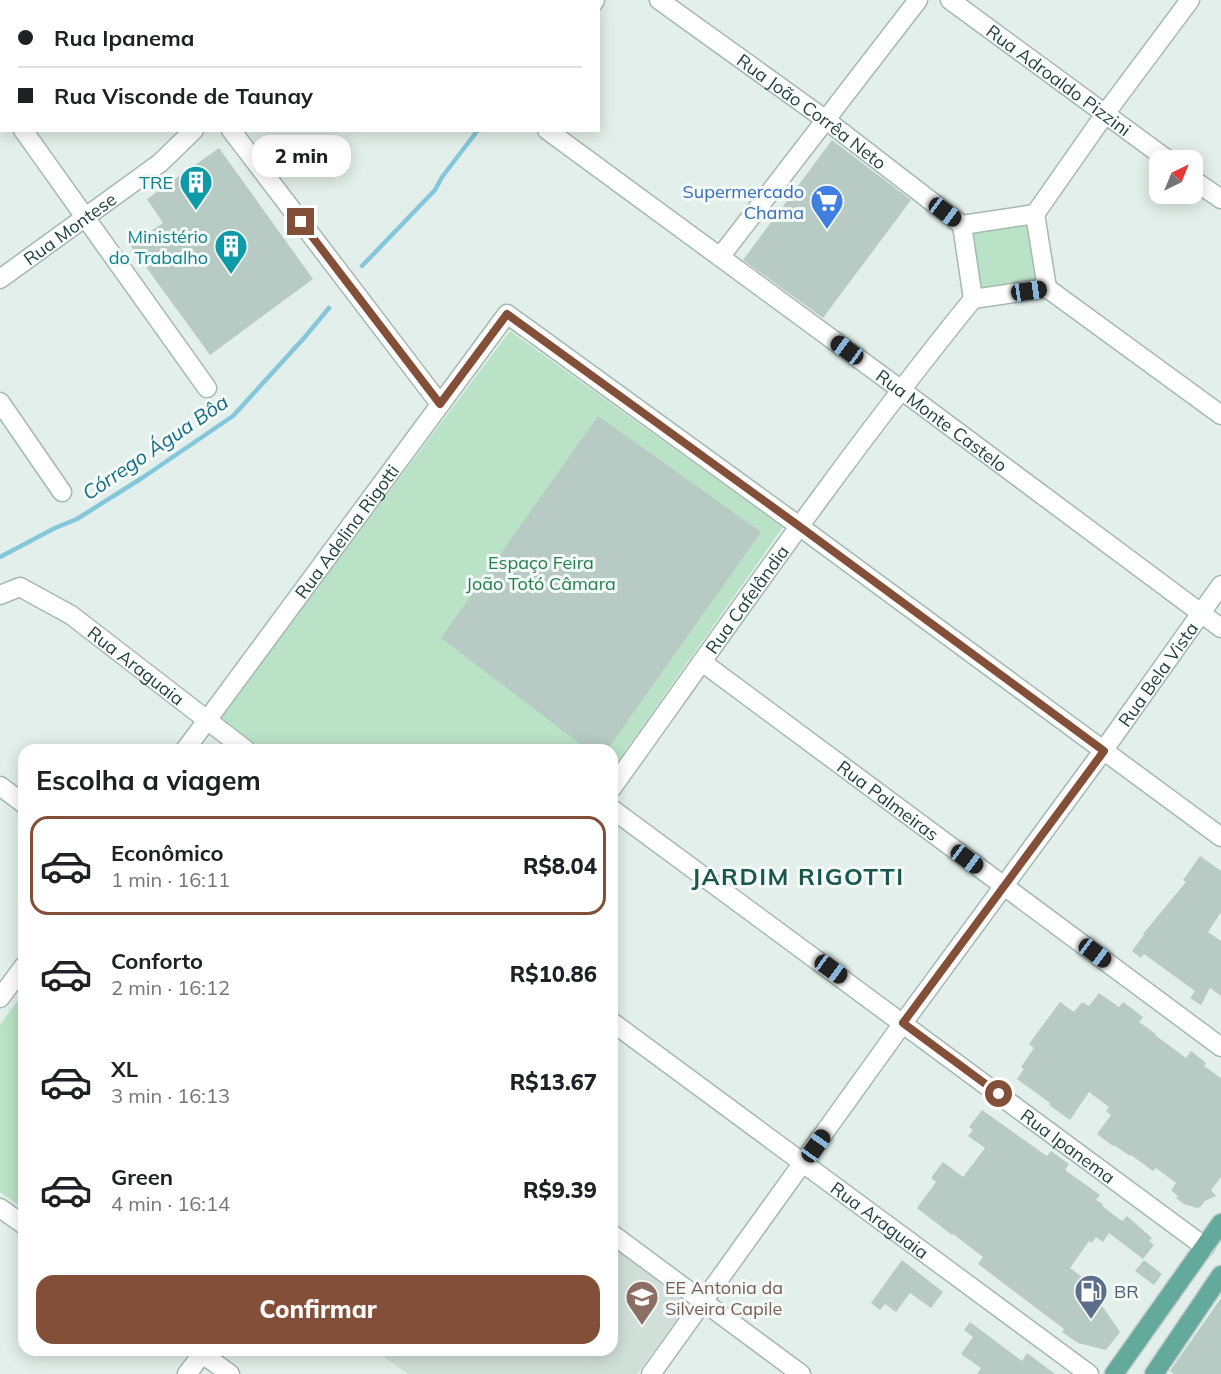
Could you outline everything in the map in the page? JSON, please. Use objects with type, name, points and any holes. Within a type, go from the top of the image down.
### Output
[{"type":"main road","points":[[1114,1374],[1221,1223]]},
{"type":"main road","points":[[1154,1374],[1221,1275]]},
{"type":"street","name":"Rua João Corrêa Neto","points":[[659,0],[826,120],[962,225]]},
{"type":"street","points":[[720,257],[918,0]]},
{"type":"street","name":"Rua Adroaldo Pizzini","points":[[950,0],[1154,150]]},
{"type":"street","points":[[1047,288],[1035,214],[1105,114],[1190,0]]},
{"type":"street","points":[[24,132],[207,388]]},
{"type":"street","name":"Rua Montese","points":[[0,279],[160,163],[192,132]]},
{"type":"street","points":[[233,132],[440,404]]},
{"type":"street","name":"Rua Monte Castelo","points":[[550,132],[1221,628]]},
{"type":"street","points":[[1203,187],[1221,199]]},
{"type":"street","points":[[1035,214],[962,225],[973,299],[1047,288],[1221,415]]},
{"type":"street","name":"Rua Cafelândia","points":[[618,780],[900,389],[973,299]]},
{"type":"street","name":"Rua Adelina Rigotti","points":[[189,744],[507,314],[799,526]]},
{"type":"street","points":[[0,402],[62,492]]},
{"type":"street","points":[[799,526],[1221,837]]},
{"type":"street","name":"Rua Bela Vista","points":[[651,1374],[903,1023],[1104,751],[1221,585]]},
{"type":"street","name":"Rua Araguaia","points":[[0,596],[20,587],[71,615],[238,744]]},
{"type":"street","name":"Rua Palmeiras","points":[[702,662],[1221,1047]]},
{"type":"street","points":[[0,786],[18,800]]},
{"type":"street","name":"Rua Ipanema","points":[[618,813],[1205,1247]]},
{"type":"street","points":[[1,995],[18,974]]},
{"type":"street","name":"Rua Araguaia","points":[[618,1026],[1089,1374]]},
{"type":"street","points":[[0,1208],[18,1221]]},
{"type":"street","points":[[618,1238],[801,1374]]},
{"type":"street","points":[[187,1374],[198,1356]]},
{"type":"street","points":[[207,1356],[230,1374]]},
{"type":"shaded area","name":"EE Antonia da Silveira Capile","points":[[618,1250],[690,1302],[637,1374],[408,1374],[382,1356],[618,1356]]},
{"type":"green space","points":[[1032,218],[1043,285],[975,295],[964,229]]},
{"type":"green space","name":"Espaço Feira João Totó Câmara","points":[[510,331],[783,527],[618,761],[618,744],[254,744],[219,718]]},
{"type":"green space","points":[[18,1000],[18,1205],[0,1192],[0,1025]]},
{"type":"building","name":"Supermercado Chama","points":[[832,140],[911,200],[823,318],[743,260]]},
{"type":"building","name":"Ministério do Trabalho","points":[[219,148],[313,279],[210,355],[130,245],[163,223],[147,199]]},
{"type":"building","points":[[598,416],[761,532],[611,744],[580,744],[441,638]]},
{"type":"building","points":[[1200,856],[1221,871],[1221,912],[1208,932],[1221,941],[1221,996],[1210,988],[1201,1005],[1190,998],[1195,991],[1144,954],[1141,958],[1132,951],[1143,934],[1186,882],[1183,880]]},
{"type":"building","points":[[1099,993],[1119,1007],[1123,1002],[1143,1017],[1139,1022],[1155,1035],[1186,1058],[1191,1051],[1206,1063],[1204,1066],[1221,1078],[1221,1177],[1211,1190],[1216,1196],[1205,1201],[1200,1207],[1184,1204],[1171,1190],[1176,1183],[1156,1168],[1153,1171],[1097,1134],[1111,1115],[1106,1111],[1109,1107],[1089,1092],[1070,1120],[1017,1079],[1024,1069],[1021,1067],[1034,1048],[1029,1044],[1060,1002],[1074,1012],[1082,1002],[1089,1006]]},
{"type":"building","points":[[982,1110],[1047,1156],[1051,1151],[1069,1164],[1065,1170],[1100,1195],[1096,1200],[1103,1204],[1102,1206],[1122,1221],[1127,1216],[1152,1238],[1149,1241],[1154,1245],[1143,1259],[1109,1233],[1103,1242],[1096,1237],[1092,1243],[1089,1241],[1070,1268],[1103,1293],[1096,1302],[1103,1307],[1120,1332],[1106,1350],[1078,1343],[1062,1332],[1064,1329],[978,1264],[983,1257],[917,1208],[936,1182],[931,1178],[943,1162],[963,1177],[985,1148],[968,1136],[973,1130],[969,1127]]},
{"type":"building","points":[[902,1260],[943,1292],[931,1308],[910,1293],[896,1312],[885,1304],[880,1310],[871,1303]]},
{"type":"building","points":[[1144,1260],[1162,1274],[1154,1285],[1135,1271]]},
{"type":"building","points":[[1221,1298],[1221,1374],[1174,1374],[1170,1371]]},
{"type":"building","points":[[970,1322],[1022,1361],[1027,1353],[1055,1374],[977,1374],[981,1368],[961,1354],[973,1337],[964,1330]]},
{"type":"waterway","name":"Córrego Água Bôa","points":[[362,266],[435,190],[442,177],[476,132]]},
{"type":"waterway","name":"Córrego Água Bôa","points":[[0,557],[77,519],[233,416],[329,308]]},
{"type":"place","name":"TRE","points":[[196,211]]},
{"type":"place","name":"Supermercado Chama","points":[[827,230]]},
{"type":"place","name":"Ministério do Trabalho","points":[[231,275]]},
{"type":"place","name":"BR","points":[[1091,1320]]},
{"type":"place","name":"EE Antonia da Silveira Capile","points":[[642,1326]]},
{"type":"district","name":"JARDIM RIGOTTI","points":[[798,876]]},
{"type":"route","points":[[301,222],[440,404],[507,314],[1104,751],[903,1023],[999,1094]]}]
